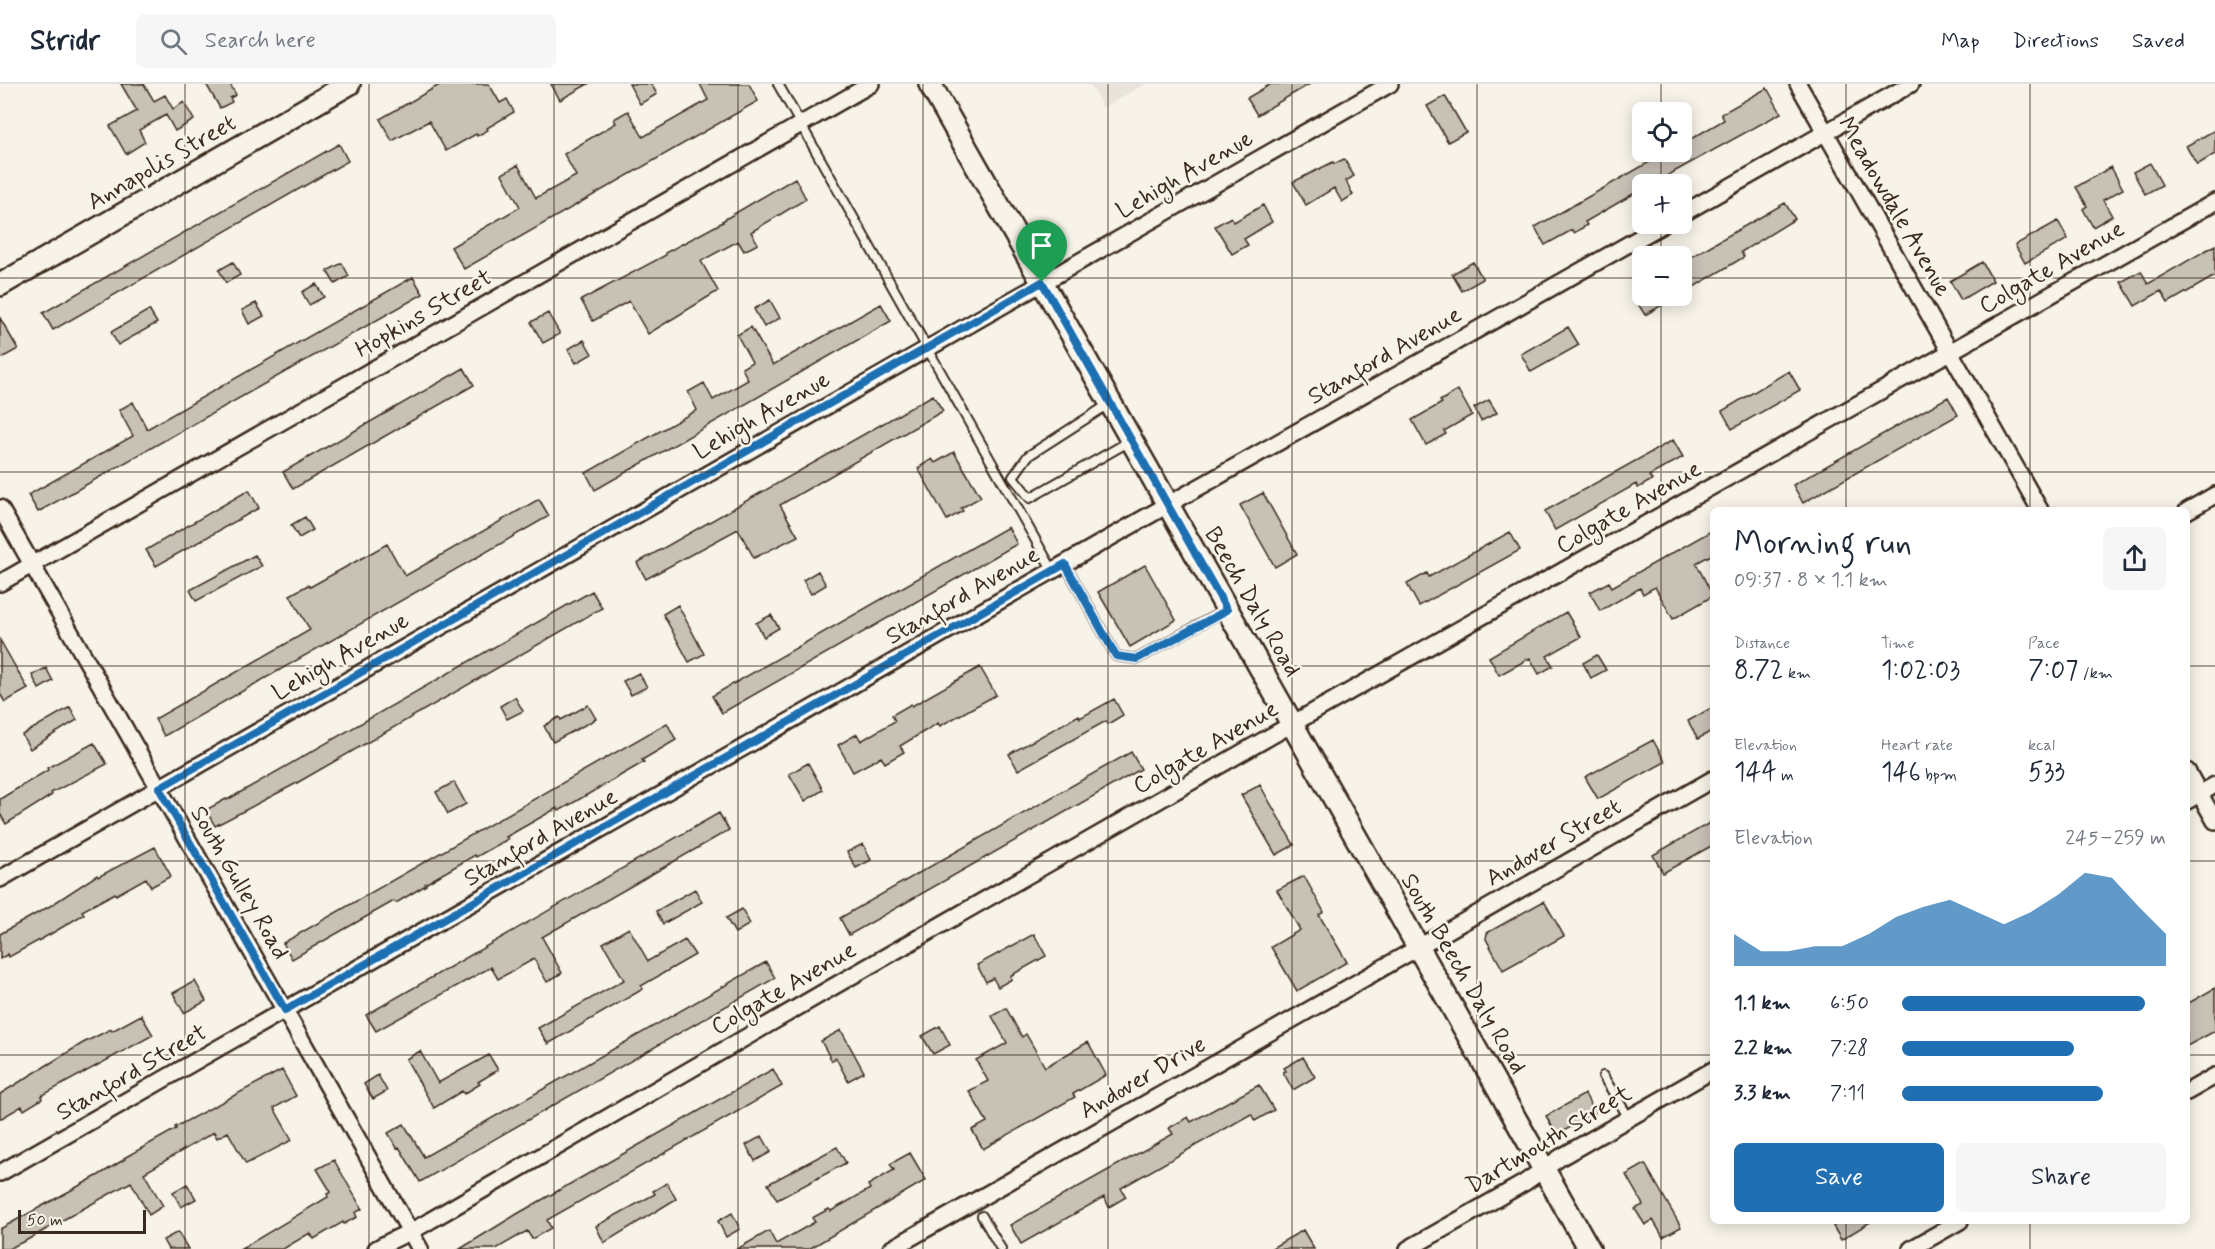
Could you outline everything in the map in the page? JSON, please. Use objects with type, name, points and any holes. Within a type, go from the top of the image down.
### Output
[{"type":"main road","points":[[930,84],[1168,505]]},
{"type":"main road","name":"Annapolis Street","points":[[0,285],[339,86]]},
{"type":"main road","name":"Beech Daly Road","points":[[1168,505],[1292,724]]},
{"type":"main road","name":"South Beech Daly Road","points":[[1292,724],[1590,1249]]},
{"type":"street","name":"Hopkins Street","points":[[0,583],[871,84]]},
{"type":"street","name":"Lehigh Avenue","points":[[0,879],[1390,84]]},
{"type":"street","name":"Meadowdale Avenue","points":[[1798,84],[2038,507]]},
{"type":"street","points":[[1692,208],[1911,84]]},
{"type":"street","name":"Colgate Avenue","points":[[376,1249],[411,1233],[843,981],[1292,724],[2215,201]]},
{"type":"street","name":"Stanford Avenue","points":[[285,1010],[1646,234]]},
{"type":"street","points":[[2190,508],[2215,495]]},
{"type":"street","name":"South Gulley Road","points":[[0,508],[420,1249]]},
{"type":"street","name":"Andover Street","points":[[1418,946],[1710,781]]},
{"type":"street","points":[[2215,785],[2193,797],[2215,821]]},
{"type":"street","name":"Andover Drive","points":[[891,1249],[1418,946]]},
{"type":"street","name":"Stanford Street","points":[[0,1173],[285,1010]]},
{"type":"street","name":"Dartmouth Street","points":[[1408,1249],[1524,1183],[1561,1157],[1710,1072]]},
{"type":"street","points":[[2190,1090],[2215,1076]]},
{"type":"street","points":[[1911,1249],[1955,1224]]},
{"type":"lane","points":[[778,84],[926,348],[1116,656],[1137,659],[1227,610]]},
{"type":"lane","points":[[1110,403],[1028,456],[1013,477],[1030,498],[1131,440]]},
{"type":"lane","points":[[1604,1076],[1629,1118]]},
{"type":"lane","points":[[982,1216],[1000,1249]]},
{"type":"shaded area","points":[[1090,84],[1145,84],[1103,108]]},
{"type":"building","points":[[121,84],[144,84],[154,101],[165,95],[173,109],[184,102],[194,120],[175,131],[166,115],[139,130],[145,142],[126,154],[110,126],[137,111]]},
{"type":"building","points":[[206,84],[230,84],[236,95],[230,98],[232,102],[220,108]]},
{"type":"building","points":[[441,84],[489,84],[500,103],[507,99],[514,112],[487,128],[488,130],[446,151],[429,121],[392,141],[380,119]]},
{"type":"building","points":[[551,84],[588,84],[560,100]]},
{"type":"building","points":[[629,84],[651,84],[657,94],[640,104]]},
{"type":"building","points":[[700,84],[749,84],[758,101],[464,269],[451,247],[520,207],[502,174],[518,165],[536,198],[576,176],[564,154],[616,123],[614,119],[628,111],[643,137],[708,100]]},
{"type":"building","points":[[1271,84],[1310,84],[1257,115],[1247,98]]},
{"type":"building","points":[[1767,88],[1781,113],[1692,162],[1692,138],[1724,120],[1721,114]]},
{"type":"building","points":[[1445,96],[1466,132],[1448,142],[1427,106]]},
{"type":"building","points":[[2215,130],[2215,154],[2197,165],[2186,146]]},
{"type":"building","points":[[339,144],[348,161],[53,330],[43,313]]},
{"type":"building","points":[[1344,159],[1354,176],[1346,181],[1353,195],[1342,202],[1334,188],[1306,205],[1293,182]]},
{"type":"building","points":[[1649,162],[1692,162],[1670,174],[1632,174],[1632,195],[1585,222],[1587,225],[1574,233],[1572,230],[1545,245],[1535,227]]},
{"type":"building","points":[[2150,163],[2162,185],[2145,194],[2133,172]]},
{"type":"building","points":[[2111,167],[2123,189],[2103,200],[2112,216],[2093,227],[2083,209],[2087,206],[2076,187]]},
{"type":"building","points":[[795,178],[806,199],[751,232],[758,244],[744,251],[738,241],[701,261],[718,291],[648,334],[629,301],[593,321],[581,300],[666,255],[665,253],[723,222]]},
{"type":"building","points":[[1785,203],[1795,219],[1741,252],[1744,257],[1692,288],[1692,256]]},
{"type":"building","points":[[1263,205],[1272,222],[1244,239],[1248,245],[1232,254],[1215,226],[1231,217],[1234,222]]},
{"type":"building","points":[[2058,221],[2068,239],[2025,263],[2015,245]]},
{"type":"building","points":[[2215,245],[2215,276],[2168,303],[2161,291],[2135,306],[2121,282],[2141,271],[2148,284]]},
{"type":"building","points":[[233,262],[240,275],[226,283],[219,270]]},
{"type":"building","points":[[1473,262],[1483,279],[1462,291],[1452,274]]},
{"type":"building","points":[[1982,262],[1993,281],[1961,300],[1950,281]]},
{"type":"building","points":[[342,263],[349,276],[335,284],[327,271]]},
{"type":"building","points":[[413,277],[423,294],[38,512],[28,495],[133,436],[119,410],[133,402],[147,429]]},
{"type":"building","points":[[316,284],[324,297],[309,305],[302,292]]},
{"type":"building","points":[[770,300],[780,318],[764,327],[754,309]]},
{"type":"building","points":[[256,303],[264,316],[249,324],[242,310]]},
{"type":"building","points":[[881,304],[891,321],[595,490],[586,473],[697,410],[688,392],[704,383],[713,400],[748,380],[742,368],[752,362],[737,335],[751,327],[773,365]]},
{"type":"building","points":[[1639,306],[1661,306],[1645,315]]},
{"type":"building","points":[[149,310],[157,323],[118,345],[111,332]]},
{"type":"building","points":[[548,313],[560,334],[543,343],[531,322]]},
{"type":"building","points":[[0,318],[18,349],[0,359]]},
{"type":"building","points":[[1568,327],[1579,345],[1531,372],[1521,354]]},
{"type":"building","points":[[584,340],[592,354],[576,363],[568,349]]},
{"type":"building","points":[[464,368],[474,385],[293,489],[283,472]]},
{"type":"building","points":[[1789,371],[1800,390],[1732,429],[1722,411]]},
{"type":"building","points":[[1458,390],[1472,415],[1444,431],[1446,434],[1426,445],[1412,420],[1442,403],[1440,401]]},
{"type":"building","points":[[933,395],[943,411],[780,505],[798,536],[754,558],[738,529],[646,579],[637,563]]},
{"type":"building","points":[[1948,397],[1958,415],[1803,503],[1793,485]]},
{"type":"building","points":[[1489,400],[1497,413],[1481,421],[1474,408]]},
{"type":"building","points":[[1673,440],[1683,457],[1649,476],[1652,480],[1638,488],[1636,484],[1555,530],[1545,511]]},
{"type":"building","points":[[954,452],[981,497],[961,508],[963,511],[947,520],[918,468],[932,459],[935,463]]},
{"type":"building","points":[[249,490],[259,508],[156,566],[146,550]]},
{"type":"building","points":[[1263,493],[1297,554],[1275,567],[1240,505]]},
{"type":"building","points":[[539,499],[549,516],[164,736],[155,719],[310,630],[290,595],[308,585],[310,587],[387,544],[405,576]]},
{"type":"building","points":[[305,517],[313,530],[299,538],[291,525]]},
{"type":"building","points":[[1008,527],[1017,544],[722,713],[712,696]]},
{"type":"building","points":[[1510,532],[1520,550],[1419,606],[1407,584],[1427,573],[1429,577]]},
{"type":"building","points":[[1710,532],[1710,556],[1696,563],[1710,590],[1710,598],[1673,619],[1655,587],[1643,594],[1640,588],[1600,611],[1590,592],[1609,582],[1612,587]]},
{"type":"building","points":[[255,555],[262,566],[196,601],[190,590]]},
{"type":"building","points":[[1145,565],[1176,620],[1130,647],[1098,592]]},
{"type":"building","points":[[818,571],[826,585],[811,594],[803,580]]},
{"type":"building","points":[[592,591],[602,608],[295,784],[215,826],[206,810]]},
{"type":"building","points":[[678,605],[704,654],[689,662],[663,614]]},
{"type":"building","points":[[1566,612],[1581,637],[1547,656],[1553,666],[1539,674],[1530,658],[1499,675],[1489,657]]},
{"type":"building","points":[[771,615],[779,628],[764,637],[756,623]]},
{"type":"building","points":[[0,640],[28,689],[5,702],[0,694]]},
{"type":"building","points":[[1597,655],[1606,670],[1591,678],[1583,663]]},
{"type":"building","points":[[980,667],[996,695],[940,726],[938,723],[900,746],[904,752],[885,763],[881,757],[853,772],[838,745],[857,734],[861,741],[895,721],[892,715]]},
{"type":"building","points":[[46,668],[53,681],[39,689],[32,675]]},
{"type":"building","points":[[639,673],[647,687],[631,695],[623,681]]},
{"type":"building","points":[[515,697],[523,711],[507,719],[500,706]]},
{"type":"building","points":[[1114,699],[1123,715],[1108,724],[1106,721],[1018,770],[1009,754],[1079,715],[1080,718]]},
{"type":"building","points":[[588,705],[596,719],[553,742],[544,726],[559,717],[561,720]]},
{"type":"building","points":[[70,707],[77,720],[30,749],[22,735]]},
{"type":"building","points":[[1710,709],[1710,732],[1698,739],[1688,721]]},
{"type":"building","points":[[667,723],[676,740],[642,760],[644,762],[559,811],[557,808],[396,903],[394,901],[292,959],[283,943]]},
{"type":"building","points":[[1653,740],[1665,762],[1598,799],[1585,777]]},
{"type":"building","points":[[94,743],[107,764],[51,793],[52,795],[6,824],[0,814],[0,799],[48,770],[47,768]]},
{"type":"building","points":[[1131,752],[1141,769],[849,935],[840,918]]},
{"type":"building","points":[[808,763],[823,790],[805,801],[789,774]]},
{"type":"building","points":[[454,782],[466,804],[448,814],[436,792]]},
{"type":"building","points":[[1260,785],[1294,845],[1276,855],[1241,795]]},
{"type":"building","points":[[719,813],[729,830],[542,937],[562,973],[547,982],[534,959],[498,979],[491,967],[376,1031],[366,1015]]},
{"type":"building","points":[[1710,823],[1710,847],[1663,873],[1653,855]]},
{"type":"building","points":[[863,844],[871,860],[856,868],[847,852]]},
{"type":"building","points":[[155,847],[171,876],[151,887],[146,878],[116,895],[115,893],[82,911],[84,914],[56,931],[9,957],[8,954],[0,959],[0,934],[50,906],[97,875],[98,877]]},
{"type":"building","points":[[1304,876],[1324,912],[1319,915],[1347,962],[1297,991],[1271,947],[1300,930],[1277,890]]},
{"type":"building","points":[[695,889],[702,902],[663,924],[656,911]]},
{"type":"building","points":[[1544,901],[1564,936],[1503,970],[1486,939],[1487,933]]},
{"type":"building","points":[[742,909],[750,924],[735,933],[726,918]]},
{"type":"building","points":[[629,928],[648,961],[685,940],[695,955],[641,986],[643,989],[548,1044],[538,1028],[624,980],[603,943]]},
{"type":"building","points":[[1034,934],[1046,956],[1010,976],[1012,979],[998,987],[993,978],[986,982],[977,965]]},
{"type":"building","points":[[766,962],[775,978],[420,1182],[388,1133],[404,1124],[424,1157]]},
{"type":"building","points":[[195,981],[206,1001],[184,1013],[173,993]]},
{"type":"building","points":[[2215,988],[2215,1031],[2190,1044],[2190,1002]]},
{"type":"building","points":[[1006,1008],[1022,1037],[1026,1034],[1045,1067],[1088,1042],[1106,1075],[1073,1094],[1075,1097],[983,1149],[972,1130],[987,1122],[969,1091],[988,1081],[976,1060],[1007,1043],[992,1016]]},
{"type":"building","points":[[141,1015],[153,1035],[41,1096],[42,1099],[24,1110],[22,1106],[0,1119],[0,1094],[83,1043],[111,1029],[112,1031]]},
{"type":"building","points":[[940,1026],[950,1045],[933,1054],[922,1036]]},
{"type":"building","points":[[841,1030],[864,1072],[848,1081],[836,1058],[832,1061],[821,1041]]},
{"type":"building","points":[[420,1051],[438,1083],[489,1055],[498,1070],[464,1094],[462,1091],[434,1108],[406,1059]]},
{"type":"building","points":[[1303,1057],[1315,1077],[1293,1090],[1283,1072],[1286,1071],[1284,1068]]},
{"type":"building","points":[[773,1069],[782,1086],[547,1220],[551,1228],[532,1239],[527,1231],[496,1249],[460,1249],[517,1214]]},
{"type":"building","points":[[282,1070],[296,1096],[274,1108],[292,1140],[246,1164],[228,1132],[217,1138],[214,1132],[144,1173],[163,1206],[149,1215],[131,1182],[27,1240],[8,1249],[0,1249],[0,1229],[99,1175],[176,1129],[175,1127]]},
{"type":"building","points":[[378,1075],[387,1091],[373,1099],[364,1084]]},
{"type":"building","points":[[1259,1085],[1274,1110],[1255,1121],[1251,1114],[1121,1188],[1126,1197],[1109,1207],[1104,1197],[1021,1244],[1010,1225],[1173,1134],[1169,1128],[1188,1117],[1191,1122]]},
{"type":"building","points":[[1585,1094],[1595,1113],[1557,1135],[1546,1116]]},
{"type":"building","points":[[762,1136],[771,1152],[755,1161],[746,1145]]},
{"type":"building","points":[[837,1147],[846,1163],[777,1200],[768,1184]]},
{"type":"building","points":[[910,1153],[926,1180],[809,1249],[737,1249],[769,1231],[776,1244],[815,1222],[812,1218],[829,1209],[831,1211],[870,1189],[868,1185],[894,1170],[890,1164]]},
{"type":"building","points":[[334,1160],[362,1209],[355,1213],[357,1217],[344,1224],[343,1222],[314,1239],[310,1233],[283,1249],[241,1249],[328,1197],[327,1194],[331,1192],[317,1169]]},
{"type":"building","points":[[1645,1164],[1681,1227],[1663,1237],[1653,1220],[1645,1225],[1635,1209],[1643,1205],[1626,1175]]},
{"type":"building","points":[[667,1183],[676,1199],[604,1243],[596,1226],[655,1194],[653,1191]]},
{"type":"building","points":[[187,1184],[196,1199],[181,1207],[173,1192]]},
{"type":"building","points":[[732,1213],[740,1229],[726,1237],[718,1221]]},
{"type":"building","points":[[1832,1224],[1867,1224],[1841,1240]]},
{"type":"building","points":[[1303,1230],[1314,1249],[1270,1249]]},
{"type":"building","points":[[178,1232],[188,1249],[168,1249],[163,1240]]},
{"type":"route","points":[[1042,282],[1227,610],[1137,659],[1116,656],[1065,564],[285,1010],[159,788],[1042,282]]}]
